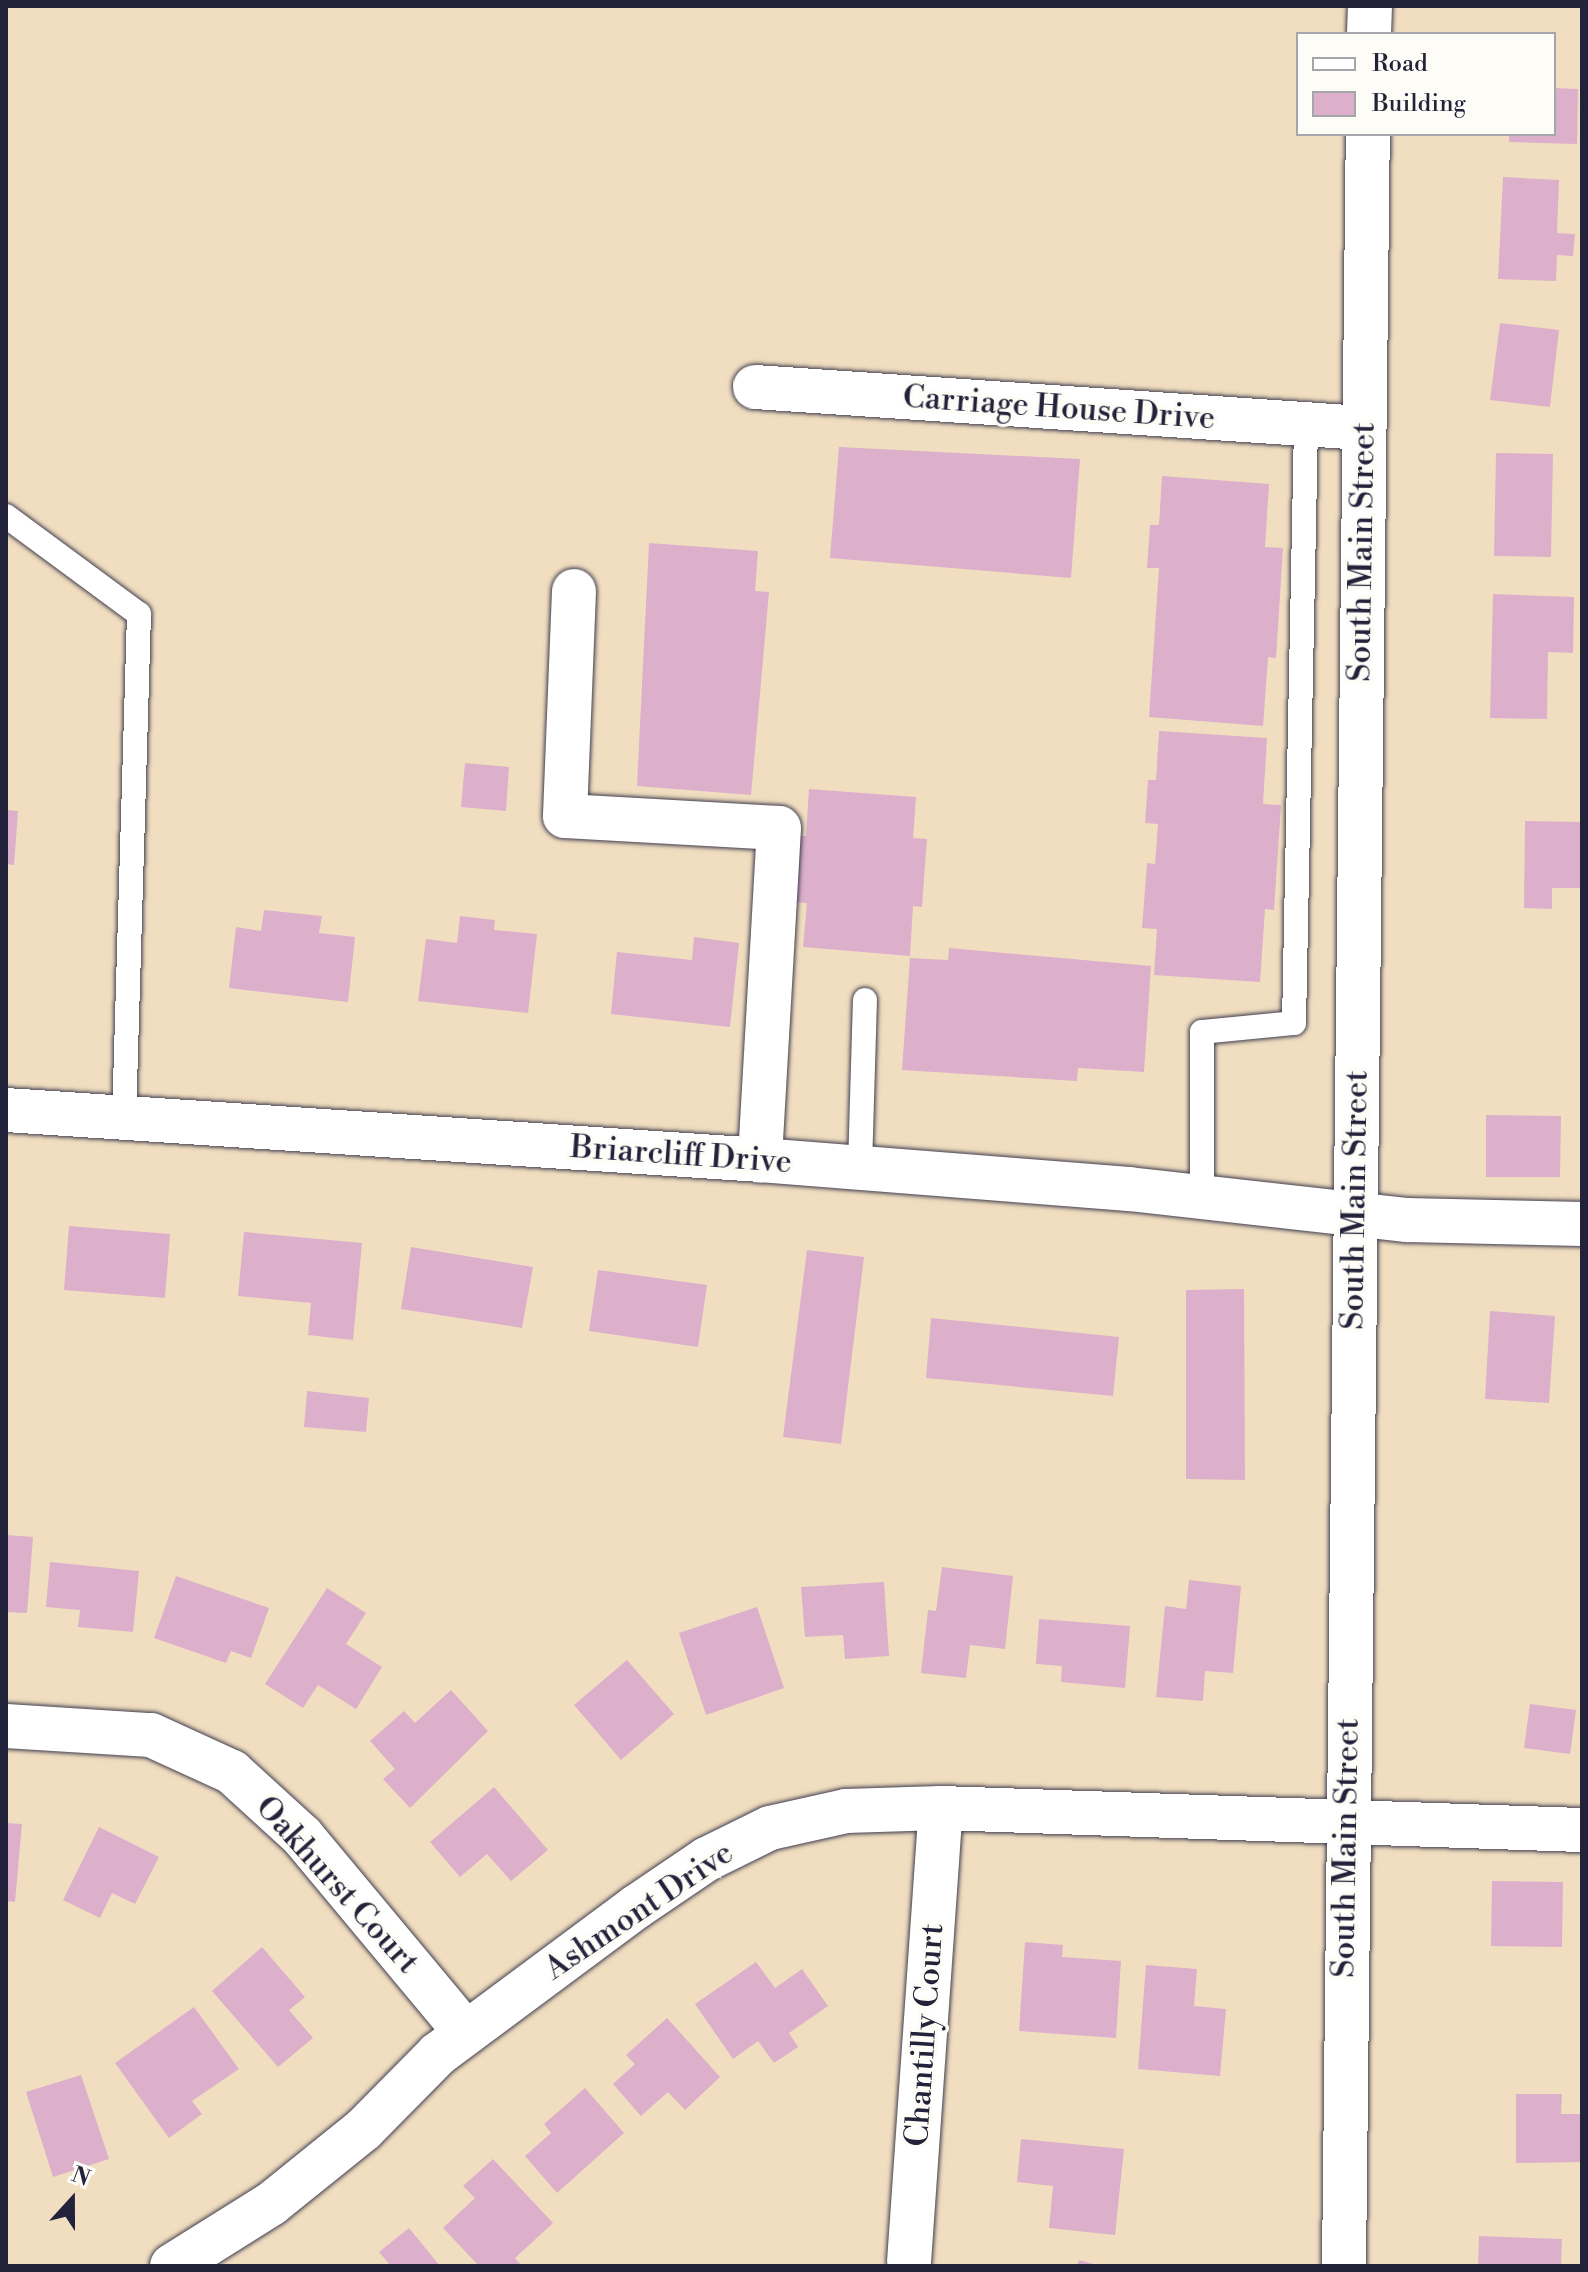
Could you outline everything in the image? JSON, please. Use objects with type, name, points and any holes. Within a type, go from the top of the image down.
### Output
[{"type":"street","points":[[1369,32],[1370,6]]},
{"type":"street","name":"South Main Street","points":[[1344,2266],[1345,1824],[1368,136]]},
{"type":"street","name":"Carriage House Drive","points":[[755,387],[1363,428]]},
{"type":"street","points":[[574,591],[565,816],[779,828],[760,1160]]},
{"type":"street","name":"Briarcliff Drive","points":[[6,1110],[860,1167],[1355,1215],[1582,1224]]},
{"type":"street","name":"Oakhurst Court","points":[[6,1726],[151,1735],[232,1772],[302,1836],[466,2033]]},
{"type":"street","name":"Ashmont Drive","points":[[172,2266],[271,2204],[364,2129],[438,2054],[636,1907],[707,1859],[770,1828],[846,1811],[941,1808],[1582,1830]]},
{"type":"street","name":"Chantilly Court","points":[[909,2262],[941,1808]]},
{"type":"lane","points":[[1202,1198],[1202,1032],[1294,1023],[1306,424]]},
{"type":"lane","points":[[6,516],[139,614],[124,1118]]},
{"type":"lane","points":[[860,1167],[865,1000]]},
{"type":"building","points":[[1556,88],[1578,89],[1577,144],[1509,142],[1509,136],[1556,136]]},
{"type":"building","points":[[1503,177],[1559,180],[1557,233],[1575,234],[1573,256],[1557,255],[1556,281],[1498,279]]},
{"type":"building","points":[[1500,323],[1559,330],[1550,407],[1490,400]]},
{"type":"building","points":[[839,447],[1080,459],[1071,578],[830,558]]},
{"type":"building","points":[[1496,453],[1553,454],[1551,557],[1494,556]]},
{"type":"building","points":[[1162,476],[1269,484],[1265,547],[1283,548],[1276,658],[1268,657],[1263,726],[1149,717],[1159,568],[1147,568],[1150,525],[1159,525]]},
{"type":"building","points":[[649,543],[758,551],[755,591],[769,592],[751,795],[637,786]]},
{"type":"building","points":[[1493,594],[1574,597],[1573,653],[1548,652],[1547,719],[1490,718]]},
{"type":"building","points":[[1159,731],[1267,738],[1263,804],[1281,805],[1274,910],[1265,909],[1260,982],[1154,975],[1157,929],[1142,928],[1147,863],[1155,864],[1158,824],[1145,823],[1148,780],[1156,780]]},
{"type":"building","points":[[465,763],[509,767],[506,811],[461,807]]},
{"type":"building","points":[[809,789],[916,797],[913,838],[927,839],[922,907],[913,906],[910,956],[803,947],[807,903],[792,902],[797,836],[806,836]]},
{"type":"building","points":[[6,810],[18,811],[14,865],[6,864]]},
{"type":"building","points":[[1525,821],[1582,822],[1582,888],[1552,888],[1552,909],[1524,908]]},
{"type":"building","points":[[264,910],[322,916],[319,933],[355,937],[348,1002],[229,988],[236,927],[261,931]]},
{"type":"building","points":[[460,916],[495,920],[494,930],[537,934],[528,1013],[418,1001],[426,939],[457,943]]},
{"type":"building","points":[[694,937],[739,943],[730,1027],[611,1014],[617,952],[692,960]]},
{"type":"building","points":[[949,948],[1151,966],[1144,1072],[1078,1068],[1077,1081],[902,1070],[910,958],[948,960]]},
{"type":"building","points":[[1486,1115],[1561,1116],[1560,1177],[1486,1177]]},
{"type":"building","points":[[69,1226],[170,1234],[165,1298],[64,1290]]},
{"type":"building","points":[[244,1232],[362,1243],[353,1340],[308,1335],[311,1303],[238,1296]]},
{"type":"building","points":[[411,1247],[533,1267],[522,1328],[401,1309]]},
{"type":"building","points":[[807,1250],[864,1257],[841,1444],[783,1437]]},
{"type":"building","points":[[598,1270],[707,1285],[698,1347],[589,1331]]},
{"type":"building","points":[[1244,1289],[1245,1480],[1186,1479],[1186,1290]]},
{"type":"building","points":[[1490,1311],[1555,1316],[1549,1403],[1485,1399]]},
{"type":"building","points":[[931,1318],[1119,1337],[1113,1396],[926,1378]]},
{"type":"building","points":[[307,1391],[369,1398],[366,1432],[304,1427]]},
{"type":"building","points":[[6,1535],[33,1537],[27,1613],[6,1612]]},
{"type":"building","points":[[50,1562],[139,1571],[133,1632],[78,1627],[80,1610],[46,1607]]},
{"type":"building","points":[[942,1567],[1013,1576],[1005,1649],[970,1645],[966,1678],[921,1673],[928,1610],[936,1611]]},
{"type":"building","points":[[176,1576],[269,1608],[251,1658],[231,1651],[226,1663],[154,1638]]},
{"type":"building","points":[[1189,1580],[1241,1586],[1233,1673],[1205,1671],[1203,1701],[1156,1697],[1165,1606],[1186,1609]]},
{"type":"building","points":[[884,1582],[889,1656],[845,1659],[843,1635],[805,1637],[801,1587]]},
{"type":"building","points":[[327,1588],[366,1613],[346,1644],[382,1667],[356,1709],[318,1685],[303,1708],[265,1684]]},
{"type":"building","points":[[757,1607],[784,1688],[706,1715],[679,1633]]},
{"type":"building","points":[[1039,1619],[1130,1626],[1125,1688],[1061,1682],[1062,1666],[1036,1664]]},
{"type":"building","points":[[627,1660],[674,1714],[621,1760],[574,1705]]},
{"type":"building","points":[[451,1690],[488,1731],[410,1808],[383,1779],[395,1769],[370,1741],[404,1711],[415,1723]]},
{"type":"building","points":[[1530,1704],[1576,1710],[1570,1754],[1524,1748]]},
{"type":"building","points":[[494,1787],[548,1850],[511,1881],[487,1854],[460,1877],[430,1842]]},
{"type":"building","points":[[6,1823],[22,1824],[15,1902],[6,1901]]},
{"type":"building","points":[[99,1827],[159,1857],[135,1904],[112,1893],[100,1918],[63,1900]]},
{"type":"building","points":[[1492,1881],[1563,1882],[1562,1947],[1491,1946]]},
{"type":"building","points":[[1025,1942],[1063,1945],[1062,1957],[1121,1961],[1116,2038],[1019,2031]]},
{"type":"building","points":[[262,1947],[305,1997],[289,2010],[313,2038],[278,2067],[212,1991]]},
{"type":"building","points":[[756,1962],[775,1988],[802,1969],[828,2006],[789,2033],[798,2047],[774,2063],[758,2041],[733,2059],[695,2004]]},
{"type":"building","points":[[1146,1965],[1197,1969],[1194,2006],[1226,2009],[1220,2076],[1138,2069]]},
{"type":"building","points":[[194,2007],[239,2069],[192,2101],[202,2114],[169,2138],[115,2063]]},
{"type":"building","points":[[667,2018],[720,2077],[685,2110],[668,2092],[641,2116],[613,2084],[635,2064],[626,2055]]},
{"type":"building","points":[[81,2075],[109,2159],[53,2177],[26,2092]]},
{"type":"building","points":[[585,2088],[624,2133],[557,2193],[525,2156],[551,2133],[544,2124]]},
{"type":"building","points":[[1516,2094],[1562,2094],[1561,2114],[1582,2114],[1582,2162],[1516,2163]]},
{"type":"building","points":[[1021,2139],[1124,2149],[1115,2235],[1049,2228],[1053,2186],[1017,2182]]},
{"type":"building","points":[[493,2159],[553,2223],[515,2258],[522,2266],[479,2266],[443,2228],[475,2198],[463,2186]]},
{"type":"building","points":[[409,2228],[440,2266],[391,2266],[379,2252]]},
{"type":"building","points":[[1479,2236],[1562,2239],[1561,2266],[1478,2266]]},
{"type":"building","points":[[1079,2260],[1097,2265],[1097,2266],[1077,2266]]}]
